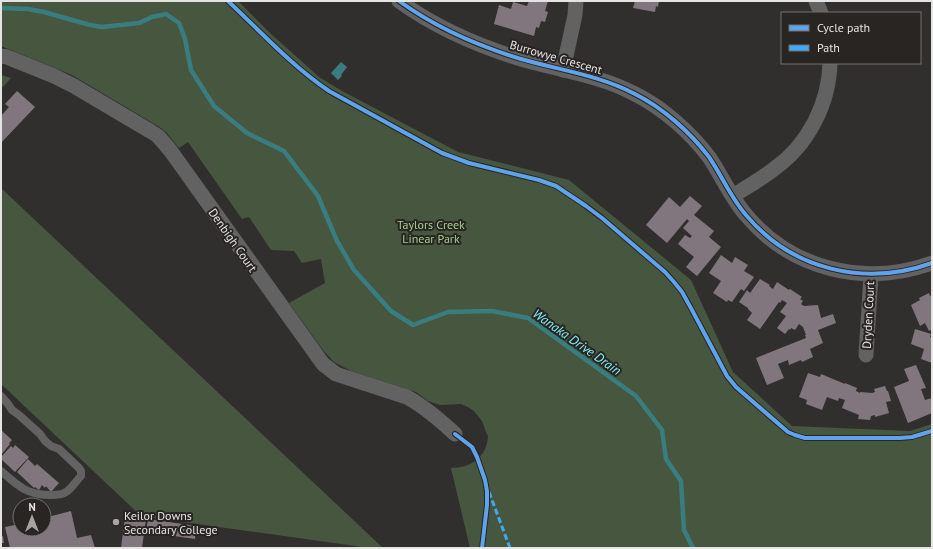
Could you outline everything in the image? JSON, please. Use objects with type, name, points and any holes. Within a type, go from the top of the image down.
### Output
[{"type":"street","name":"Burrowye Crescent","points":[[399,1],[436,24],[484,46],[520,59],[600,80],[649,102],[675,121],[700,146],[745,214],[760,230],[785,250],[797,256],[821,266],[847,272],[871,274],[903,272],[932,263]]},
{"type":"street","points":[[564,70],[575,15],[576,1]]},
{"type":"street","points":[[816,1],[821,12]]},
{"type":"street","name":"Denbigh Court","points":[[1,56],[34,68],[74,86],[158,136],[170,150],[323,364],[336,374],[407,397],[434,415],[455,434]]},
{"type":"street","points":[[733,196],[775,169],[792,153],[808,134],[816,120],[825,94],[830,64]]},
{"type":"street","name":"Dryden Court","points":[[866,355],[871,274]]},
{"type":"lane","points":[[1,396],[12,410],[19,414],[32,426],[45,441],[63,452],[79,468],[81,471],[81,476],[66,492],[53,496],[30,493],[21,488],[1,471]]},
{"type":"green space","name":"Taylors Creek Linear Park","points":[[1,1],[238,1],[270,33],[319,77],[342,91],[458,152],[569,180],[691,280],[733,372],[792,426],[910,431],[932,424],[932,548],[470,548],[451,468],[465,466],[477,460],[485,450],[488,436],[482,421],[474,411],[461,404],[440,405],[428,401],[416,392],[351,371],[334,362],[323,350],[289,303],[325,283],[321,259],[302,263],[294,251],[271,250],[249,217],[242,219],[188,142],[179,148],[161,128],[72,75],[1,46]]},
{"type":"green space","points":[[1,75],[11,78],[1,89]]},
{"type":"green space","points":[[1,188],[383,548],[369,548],[141,516],[1,384]]},
{"type":"water","points":[[341,62],[347,67],[338,80],[331,73]]},
{"type":"building","points":[[529,1],[548,1],[545,11],[548,12],[545,22],[541,21],[539,28],[536,27],[534,36],[494,24],[499,5],[511,9],[513,2],[527,6]]},
{"type":"building","points":[[635,1],[659,1],[655,12],[633,8]]},
{"type":"building","points":[[17,91],[35,107],[1,143],[1,116],[9,107],[5,104]]},
{"type":"building","points":[[690,196],[702,206],[694,215],[714,231],[709,237],[721,247],[697,276],[686,267],[694,257],[678,244],[685,235],[690,238],[692,236],[683,228],[689,221],[687,219],[667,243],[646,225],[669,197],[680,207]]},
{"type":"building","points":[[721,255],[732,263],[735,257],[748,265],[744,271],[754,277],[744,291],[741,289],[732,302],[728,300],[727,302],[713,293],[721,281],[709,273]]},
{"type":"building","points":[[760,279],[770,285],[769,286],[773,289],[777,282],[789,290],[790,289],[802,297],[800,299],[803,301],[801,304],[804,306],[818,305],[821,318],[833,314],[836,323],[818,330],[823,343],[810,349],[813,357],[802,362],[801,360],[789,365],[788,360],[778,364],[784,378],[767,385],[756,358],[806,338],[806,335],[803,327],[799,324],[795,330],[791,328],[785,334],[777,328],[786,316],[780,312],[787,303],[782,300],[760,329],[747,320],[752,313],[748,308],[739,302],[747,290],[750,293]]},
{"type":"building","points":[[929,293],[930,296],[932,295],[932,329],[929,331],[925,323],[920,326],[911,305],[920,300],[919,298]]},
{"type":"building","points":[[915,329],[931,334],[932,363],[921,359],[924,349],[911,344]]},
{"type":"building","points":[[916,365],[926,388],[921,389],[925,400],[932,398],[932,413],[908,423],[894,387],[909,381],[904,369]]},
{"type":"building","points":[[808,373],[820,377],[821,374],[845,383],[857,388],[856,391],[860,393],[872,393],[875,392],[874,389],[885,386],[891,401],[886,402],[889,413],[875,417],[875,415],[871,416],[870,420],[858,419],[859,415],[842,408],[845,400],[839,398],[838,401],[827,397],[822,410],[806,404],[807,400],[799,397]]},
{"type":"building","points":[[1,430],[12,440],[1,455]]},
{"type":"building","points":[[15,445],[29,457],[15,472],[1,459],[1,457],[11,446],[13,448]]},
{"type":"building","points":[[28,459],[35,466],[37,464],[59,483],[51,492],[46,486],[45,488],[42,485],[39,490],[35,487],[34,488],[17,472]]},
{"type":"building","points":[[71,511],[77,538],[91,535],[95,548],[10,548],[5,527],[12,526],[12,537],[52,537],[52,516]]},
{"type":"building","points":[[125,517],[146,519],[142,548],[121,548]]},
{"type":"building","points":[[148,519],[196,526],[195,539],[146,532]]},
{"type":"building","points":[[3,536],[4,543],[1,543],[1,537]]},
{"type":"waterway","name":"Wanaka Drive Drain","points":[[1,8],[28,9],[44,12],[102,27],[139,23],[152,17],[166,14],[179,23],[185,39],[191,70],[214,106],[247,133],[284,151],[318,196],[337,241],[354,270],[391,311],[413,325],[448,312],[492,311],[528,318],[636,396],[662,430],[666,459],[681,481],[684,530],[693,548]]},
{"type":"marked path","points":[[489,492],[510,548]]},
{"type":"cycle path","points":[[228,1],[289,60],[329,91],[442,153],[469,163],[539,180],[556,186],[602,218],[665,272],[674,282],[682,292],[727,376],[736,387],[788,432],[805,438],[900,438],[912,437],[932,431]]},
{"type":"cycle path","points":[[399,1],[427,19],[473,42],[521,59],[593,77],[621,87],[656,106],[685,130],[702,148],[714,164],[731,194],[746,215],[764,234],[785,249],[807,261],[831,269],[856,273],[881,273],[907,270],[932,263]]},
{"type":"cycle path","points":[[455,434],[472,447],[485,480],[487,505],[482,548]]},
{"type":"place","name":"Keilor Downs Secondary College","points":[[116,522]]}]
